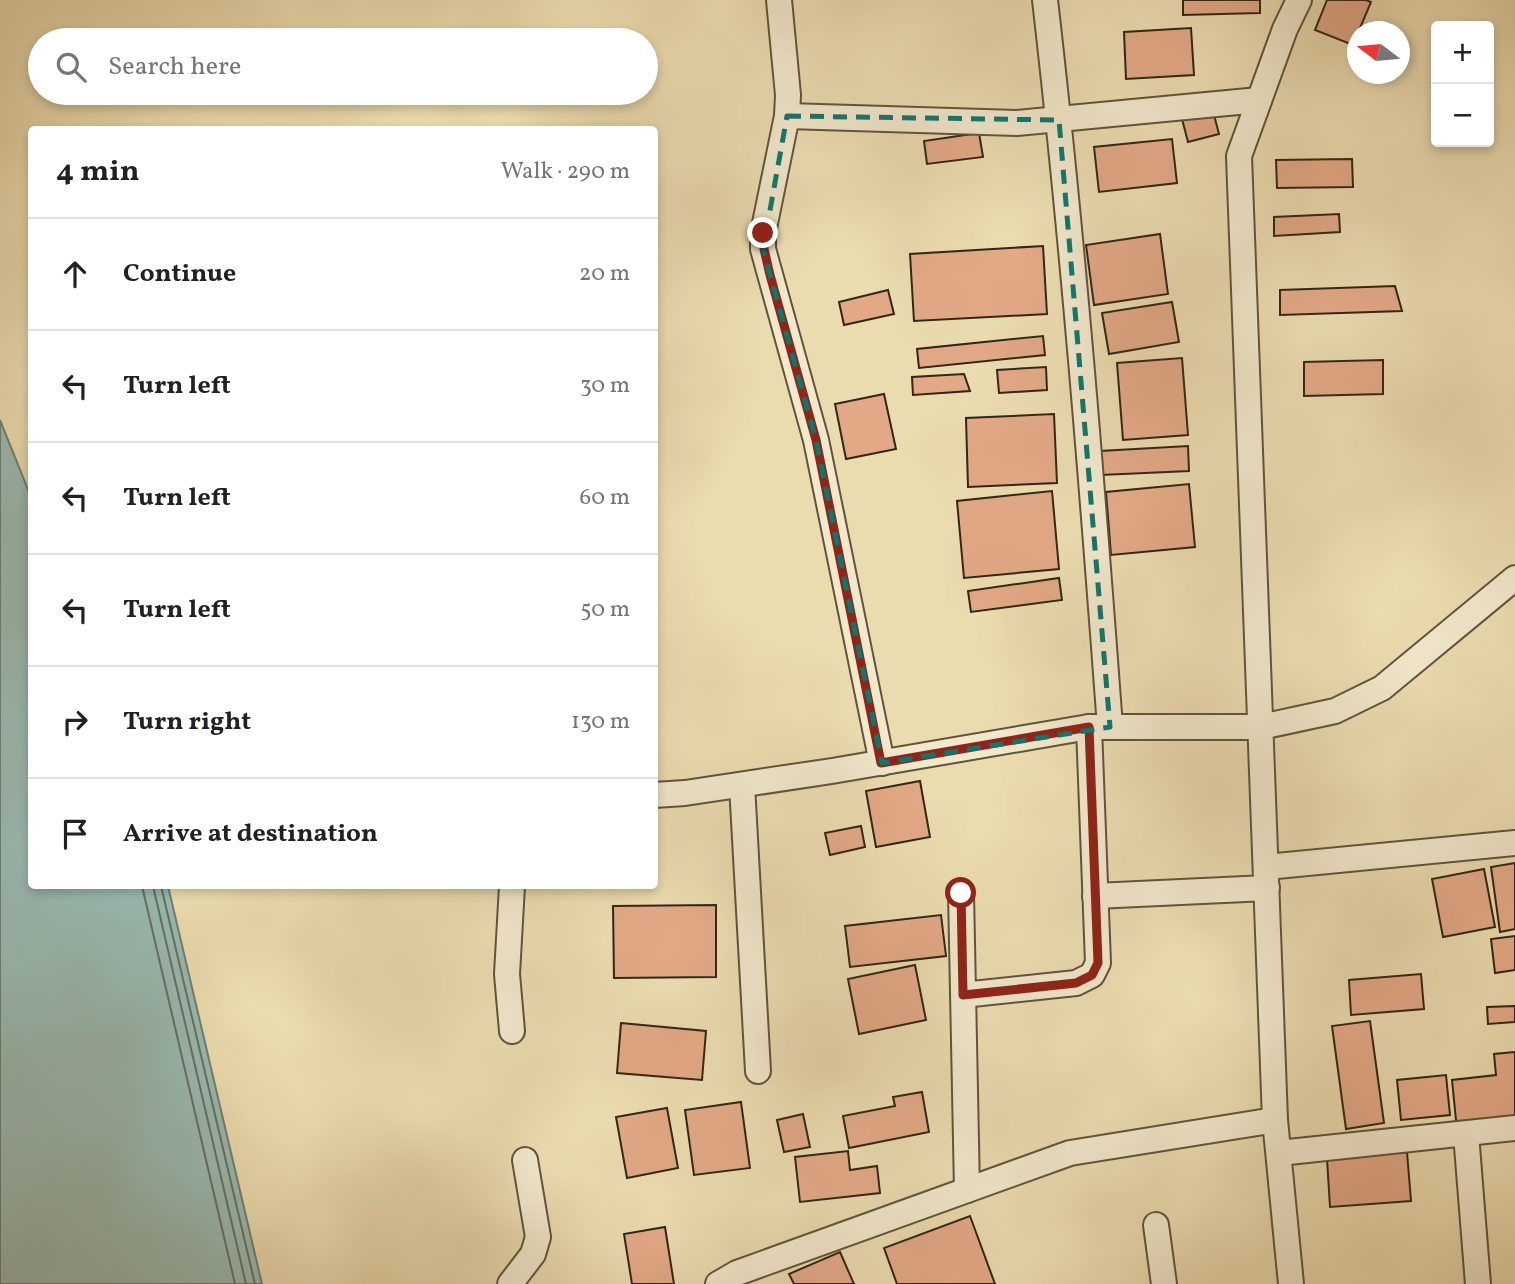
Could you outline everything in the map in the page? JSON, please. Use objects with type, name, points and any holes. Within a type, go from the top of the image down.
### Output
[{"type":"street","points":[[779,0],[788,95],[787,116],[763,233],[764,249],[816,440],[881,763]]},
{"type":"street","points":[[963,995],[1076,983],[1092,975],[1098,963],[1095,896],[1099,727],[1087,421],[1045,0]]},
{"type":"street","points":[[1291,1284],[1275,1120],[1239,156],[1285,29],[1299,0]]},
{"type":"street","points":[[787,116],[1017,123],[1259,100]]},
{"type":"street","points":[[658,795],[742,785],[1099,727],[1261,727],[1335,711],[1382,688],[1515,578]]},
{"type":"street","points":[[742,785],[758,1071]]},
{"type":"street","points":[[1095,896],[1266,878],[1515,843]]},
{"type":"street","points":[[512,889],[507,974],[512,1031]]},
{"type":"street","points":[[961,893],[967,1190]]},
{"type":"street","points":[[719,1284],[737,1273],[1070,1153],[1275,1120]]},
{"type":"street","points":[[1279,1153],[1515,1129]]},
{"type":"street","points":[[1466,1134],[1478,1284]]},
{"type":"street","points":[[510,1284],[533,1254],[538,1237],[525,1160]]},
{"type":"street","points":[[1156,1225],[1164,1284]]},
{"type":"highlighted area","points":[[787,116],[1059,120],[1110,727],[882,763],[816,440],[763,249]]},
{"type":"water","points":[[0,420],[28,490],[28,889],[169,889],[262,1284],[0,1284]]},
{"type":"building","points":[[1183,0],[1260,0],[1260,13],[1183,15]]},
{"type":"building","points":[[1327,0],[1371,2],[1363,21],[1347,21],[1347,43],[1315,30]]},
{"type":"building","points":[[1191,28],[1194,75],[1126,79],[1124,32]]},
{"type":"building","points":[[1213,111],[1219,134],[1188,142],[1182,119]]},
{"type":"building","points":[[979,133],[983,157],[927,164],[924,141]]},
{"type":"building","points":[[1172,139],[1177,183],[1099,192],[1094,147]]},
{"type":"building","points":[[1352,159],[1353,187],[1277,188],[1276,160]]},
{"type":"building","points":[[1339,214],[1340,232],[1274,236],[1274,217]]},
{"type":"building","points":[[1160,234],[1168,294],[1094,305],[1086,245]]},
{"type":"building","points":[[1043,246],[1047,314],[914,321],[910,254]]},
{"type":"building","points":[[1395,286],[1402,311],[1280,315],[1280,290]]},
{"type":"building","points":[[888,290],[894,314],[844,325],[839,302]]},
{"type":"building","points":[[1172,302],[1179,342],[1109,354],[1102,313]]},
{"type":"building","points":[[1043,336],[1045,355],[919,368],[917,349]]},
{"type":"building","points":[[1182,358],[1188,435],[1123,440],[1117,363]]},
{"type":"building","points":[[1383,360],[1383,394],[1304,396],[1304,362]]},
{"type":"building","points":[[1046,367],[1047,390],[999,393],[997,370]]},
{"type":"building","points":[[964,374],[970,391],[913,395],[912,377]]},
{"type":"building","points":[[884,394],[896,449],[846,459],[835,404]]},
{"type":"building","points":[[1054,414],[1057,483],[968,487],[966,418]]},
{"type":"building","points":[[1188,446],[1189,471],[1101,475],[1100,451]]},
{"type":"building","points":[[1189,484],[1195,547],[1111,555],[1106,492]]},
{"type":"building","points":[[1052,491],[1059,569],[964,578],[957,501]]},
{"type":"building","points":[[1059,578],[1062,600],[971,612],[968,591]]},
{"type":"building","points":[[920,781],[930,837],[876,847],[866,791]]},
{"type":"building","points":[[861,826],[865,847],[830,855],[825,833]]},
{"type":"building","points":[[1515,863],[1515,929],[1500,932],[1491,867]]},
{"type":"building","points":[[1484,869],[1495,927],[1443,937],[1432,879]]},
{"type":"building","points":[[716,905],[716,977],[614,978],[613,906]]},
{"type":"building","points":[[941,915],[946,956],[850,967],[845,926]]},
{"type":"building","points":[[1515,936],[1515,970],[1495,973],[1491,939]]},
{"type":"building","points":[[915,965],[926,1020],[859,1034],[848,979]]},
{"type":"building","points":[[1421,974],[1424,1009],[1351,1015],[1349,980]]},
{"type":"building","points":[[1515,1006],[1515,1022],[1488,1024],[1487,1007]]},
{"type":"building","points":[[1370,1021],[1384,1123],[1346,1129],[1332,1026]]},
{"type":"building","points":[[621,1023],[706,1031],[702,1080],[617,1073]]},
{"type":"building","points":[[1515,1052],[1515,1124],[1457,1130],[1452,1080],[1496,1075],[1494,1054]]},
{"type":"building","points":[[1446,1075],[1450,1115],[1401,1120],[1397,1080]]},
{"type":"building","points":[[922,1092],[929,1132],[849,1148],[843,1116],[895,1106],[893,1097]]},
{"type":"building","points":[[741,1102],[750,1168],[694,1175],[685,1110]]},
{"type":"building","points":[[667,1108],[678,1168],[627,1178],[616,1117]]},
{"type":"building","points":[[803,1114],[810,1147],[784,1152],[777,1120]]},
{"type":"building","points":[[848,1151],[850,1170],[877,1166],[880,1193],[800,1202],[795,1157]]},
{"type":"building","points":[[1407,1152],[1411,1201],[1330,1207],[1327,1159]]},
{"type":"building","points":[[970,1216],[995,1284],[897,1284],[884,1248]]},
{"type":"building","points":[[665,1227],[674,1284],[632,1284],[624,1234]]},
{"type":"building","points":[[840,1252],[854,1284],[794,1284],[789,1274]]},
{"type":"route","points":[[763,233],[770,275],[816,440],[881,763],[1089,727],[1098,963],[1092,975],[1076,983],[963,995],[961,893]]}]
